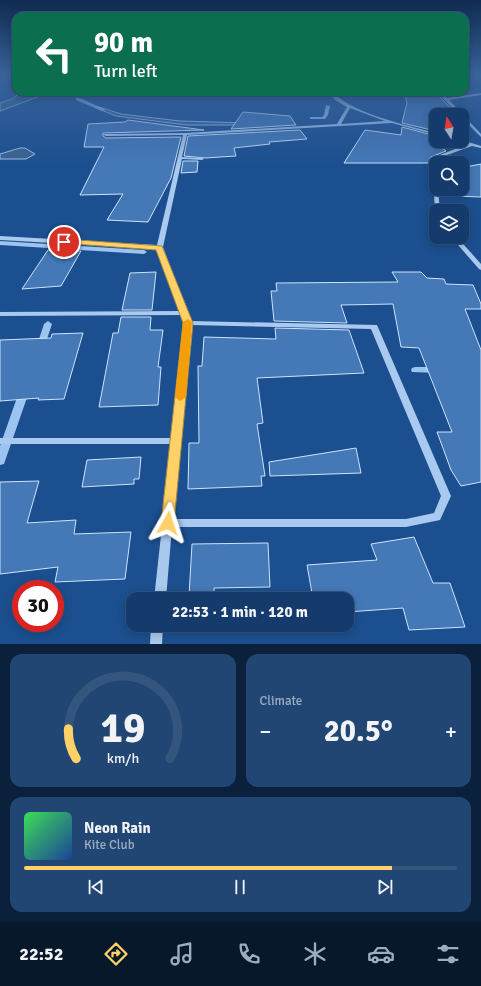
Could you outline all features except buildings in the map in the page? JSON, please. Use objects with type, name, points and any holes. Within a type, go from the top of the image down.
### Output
[{"type":"street","points":[[338,125],[349,106],[392,122],[429,132]]},
{"type":"street","points":[[106,135],[185,134],[392,122]]},
{"type":"street","points":[[469,124],[481,136]]},
{"type":"street","points":[[161,592],[188,323],[160,247],[185,134]]},
{"type":"street","points":[[469,143],[481,147]]},
{"type":"street","points":[[437,204],[434,158],[473,144]]},
{"type":"street","points":[[180,158],[202,159]]},
{"type":"street","points":[[0,238],[160,247]]},
{"type":"street","points":[[460,244],[481,268]]},
{"type":"street","points":[[0,314],[184,313]]},
{"type":"street","points":[[168,523],[406,523],[437,517],[446,496],[374,327],[188,323]]},
{"type":"street","points":[[0,441],[176,441]]},
{"type":"street","points":[[156,644],[157,632]]},
{"type":"water","points":[[0,105],[16,105],[0,111]]},
{"type":"water","points":[[96,106],[121,114],[180,121],[249,123],[239,125],[186,125],[116,116],[94,107]]},
{"type":"water","points":[[25,148],[35,154],[26,159],[0,159],[0,154]]},
{"type":"waterway","points":[[92,105],[104,110]]},
{"type":"waterway","points":[[312,118],[323,118],[326,115],[328,106]]},
{"type":"waterway","points":[[0,243],[144,252]]},
{"type":"waterway","points":[[40,348],[48,324]]},
{"type":"waterway","points":[[415,370],[438,370]]},
{"type":"waterway","points":[[0,461],[25,389]]},
{"type":"slow traffic","points":[[180,397],[188,322]]},
{"type":"route","points":[[64,242],[160,247],[188,323],[168,523]]}]
